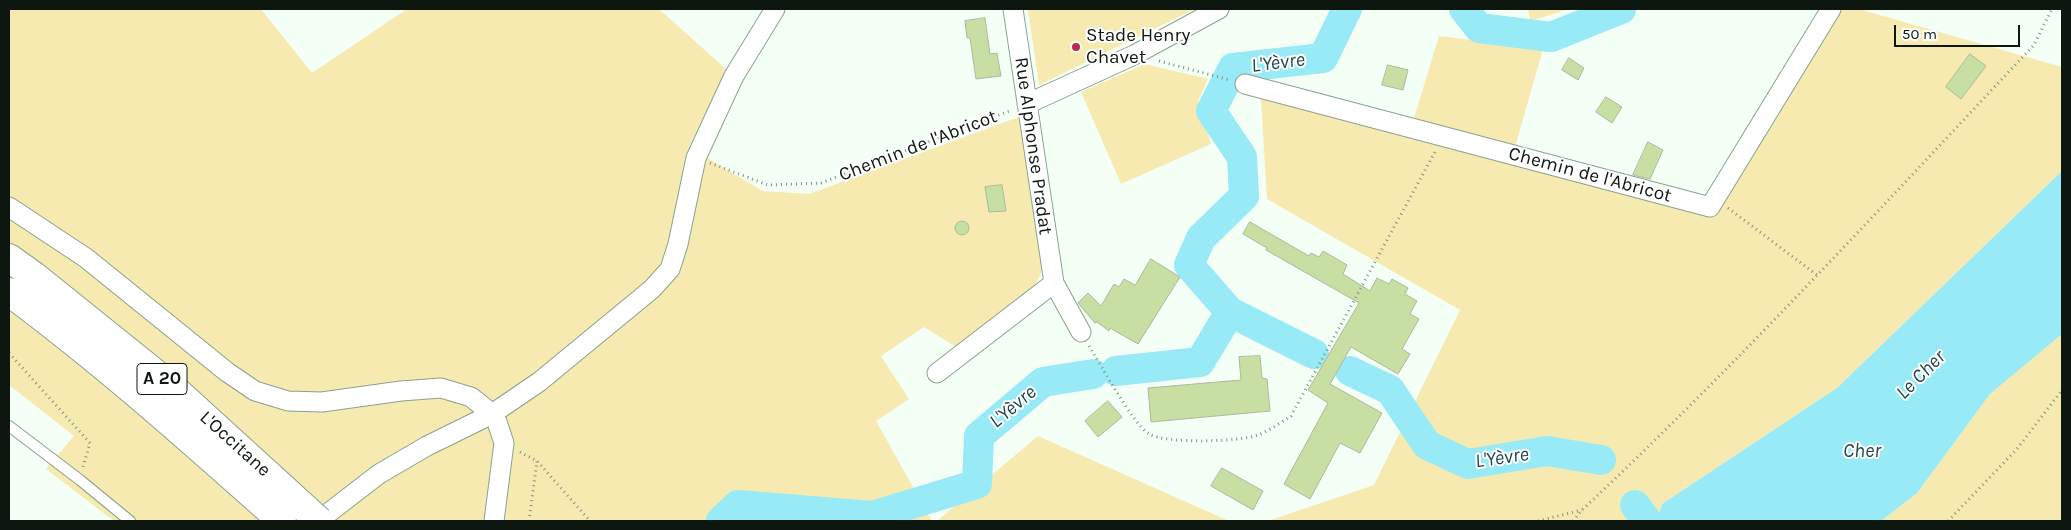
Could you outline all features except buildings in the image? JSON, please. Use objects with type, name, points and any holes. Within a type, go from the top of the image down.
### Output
[{"type":"highway","name":"L'Occitane","points":[[9,258],[172,387],[315,517]]},
{"type":"highway","name":"L'Occitane","points":[[9,292],[62,332],[154,407],[282,521]]},
{"type":"street","points":[[315,517],[379,474],[427,446],[492,414],[554,370],[652,289],[670,268],[678,244],[696,158],[734,76],[775,9]]},
{"type":"street","name":"Rue Alphonse Pradat","points":[[1013,9],[1054,283],[1081,332]]},
{"type":"street","points":[[1026,104],[1134,55],[1219,9]]},
{"type":"street","points":[[1715,198],[1831,9]]},
{"type":"street","name":"Chemin de l'Abricot","points":[[1245,84],[1710,207],[1715,198]]},
{"type":"street","points":[[9,207],[86,258],[227,372],[255,390],[288,401],[322,402],[402,391],[441,388],[471,397],[492,414],[497,422],[504,443],[494,521]]},
{"type":"street","points":[[938,373],[1054,283]]},
{"type":"lane","points":[[9,426],[13,436],[80,480],[130,521]]},
{"type":"path","points":[[1573,521],[1582,510],[1648,448],[1817,275],[2034,45],[2052,9]]},
{"type":"path","points":[[1134,55],[1245,84]]},
{"type":"path","name":"Chemin de l'Abricot","points":[[696,158],[768,185],[822,183],[1026,104]]},
{"type":"path","points":[[1081,332],[1138,424],[1150,434],[1181,441],[1215,441],[1258,436],[1291,416],[1444,136]]},
{"type":"path","points":[[1715,198],[1817,275]]},
{"type":"path","points":[[9,353],[90,443],[80,480]]},
{"type":"path","points":[[1948,521],[2017,448],[2062,390]]},
{"type":"path","points":[[504,443],[537,461],[590,521]]},
{"type":"path","points":[[529,521],[537,461]]},
{"type":"path","points":[[1538,521],[1582,510]]},
{"type":"shaded area","points":[[9,9],[261,9],[312,73],[407,9],[659,9],[727,70],[689,147],[763,191],[809,194],[1024,115],[1043,269],[1027,302],[961,350],[924,327],[881,356],[909,399],[876,421],[932,521],[114,521],[46,469],[74,436],[9,385]]},
{"type":"shaded area","name":"Stade Henry Chavet","points":[[1028,9],[1195,9],[1039,85]]},
{"type":"shaded area","points":[[1528,9],[1570,9],[1530,21]]},
{"type":"shaded area","points":[[1823,9],[1859,9],[2062,67],[2062,171],[1837,388],[1662,504],[1657,521],[1268,521],[1374,485],[1460,310],[1267,199],[1260,83],[1708,205]]},
{"type":"shaded area","points":[[1439,36],[1543,49],[1515,147],[1414,118]]},
{"type":"shaded area","points":[[1145,64],[1208,79],[1198,101],[1211,144],[1121,184],[1081,92]]},
{"type":"shaded area","points":[[2062,334],[2062,521],[1881,521],[1917,493],[1990,394]]},
{"type":"shaded area","points":[[1038,436],[1229,521],[937,521]]},
{"type":"water","name":"Cher","points":[[2062,171],[2062,334],[1990,394],[1917,493],[1881,521],[1657,521],[1662,504],[1837,388]]},
{"type":"waterway","name":"L'Yèvre","points":[[1314,354],[1230,312],[1189,265],[1201,238],[1244,196],[1242,157],[1211,111],[1233,68],[1323,58],[1347,9]]},
{"type":"waterway","name":"L'Yèvre","points":[[1464,9],[1479,28],[1551,37],[1621,9]]},
{"type":"waterway","name":"L'Yèvre","points":[[1116,371],[1200,362],[1230,312]]},
{"type":"waterway","name":"L'Yèvre","points":[[1350,371],[1390,390],[1427,445],[1468,464],[1547,451],[1601,460]]},
{"type":"waterway","name":"L'Yèvre","points":[[721,521],[738,505],[872,516],[977,484],[979,436],[1043,382],[1093,374]]},
{"type":"waterway","name":"L'Yèvre","points":[[1635,505],[1647,521]]},
{"type":"place","name":"Stade Henry Chavet","points":[[1076,47]]},
{"type":"water label","name":"Le Cher","points":[[1921,375]]}]
